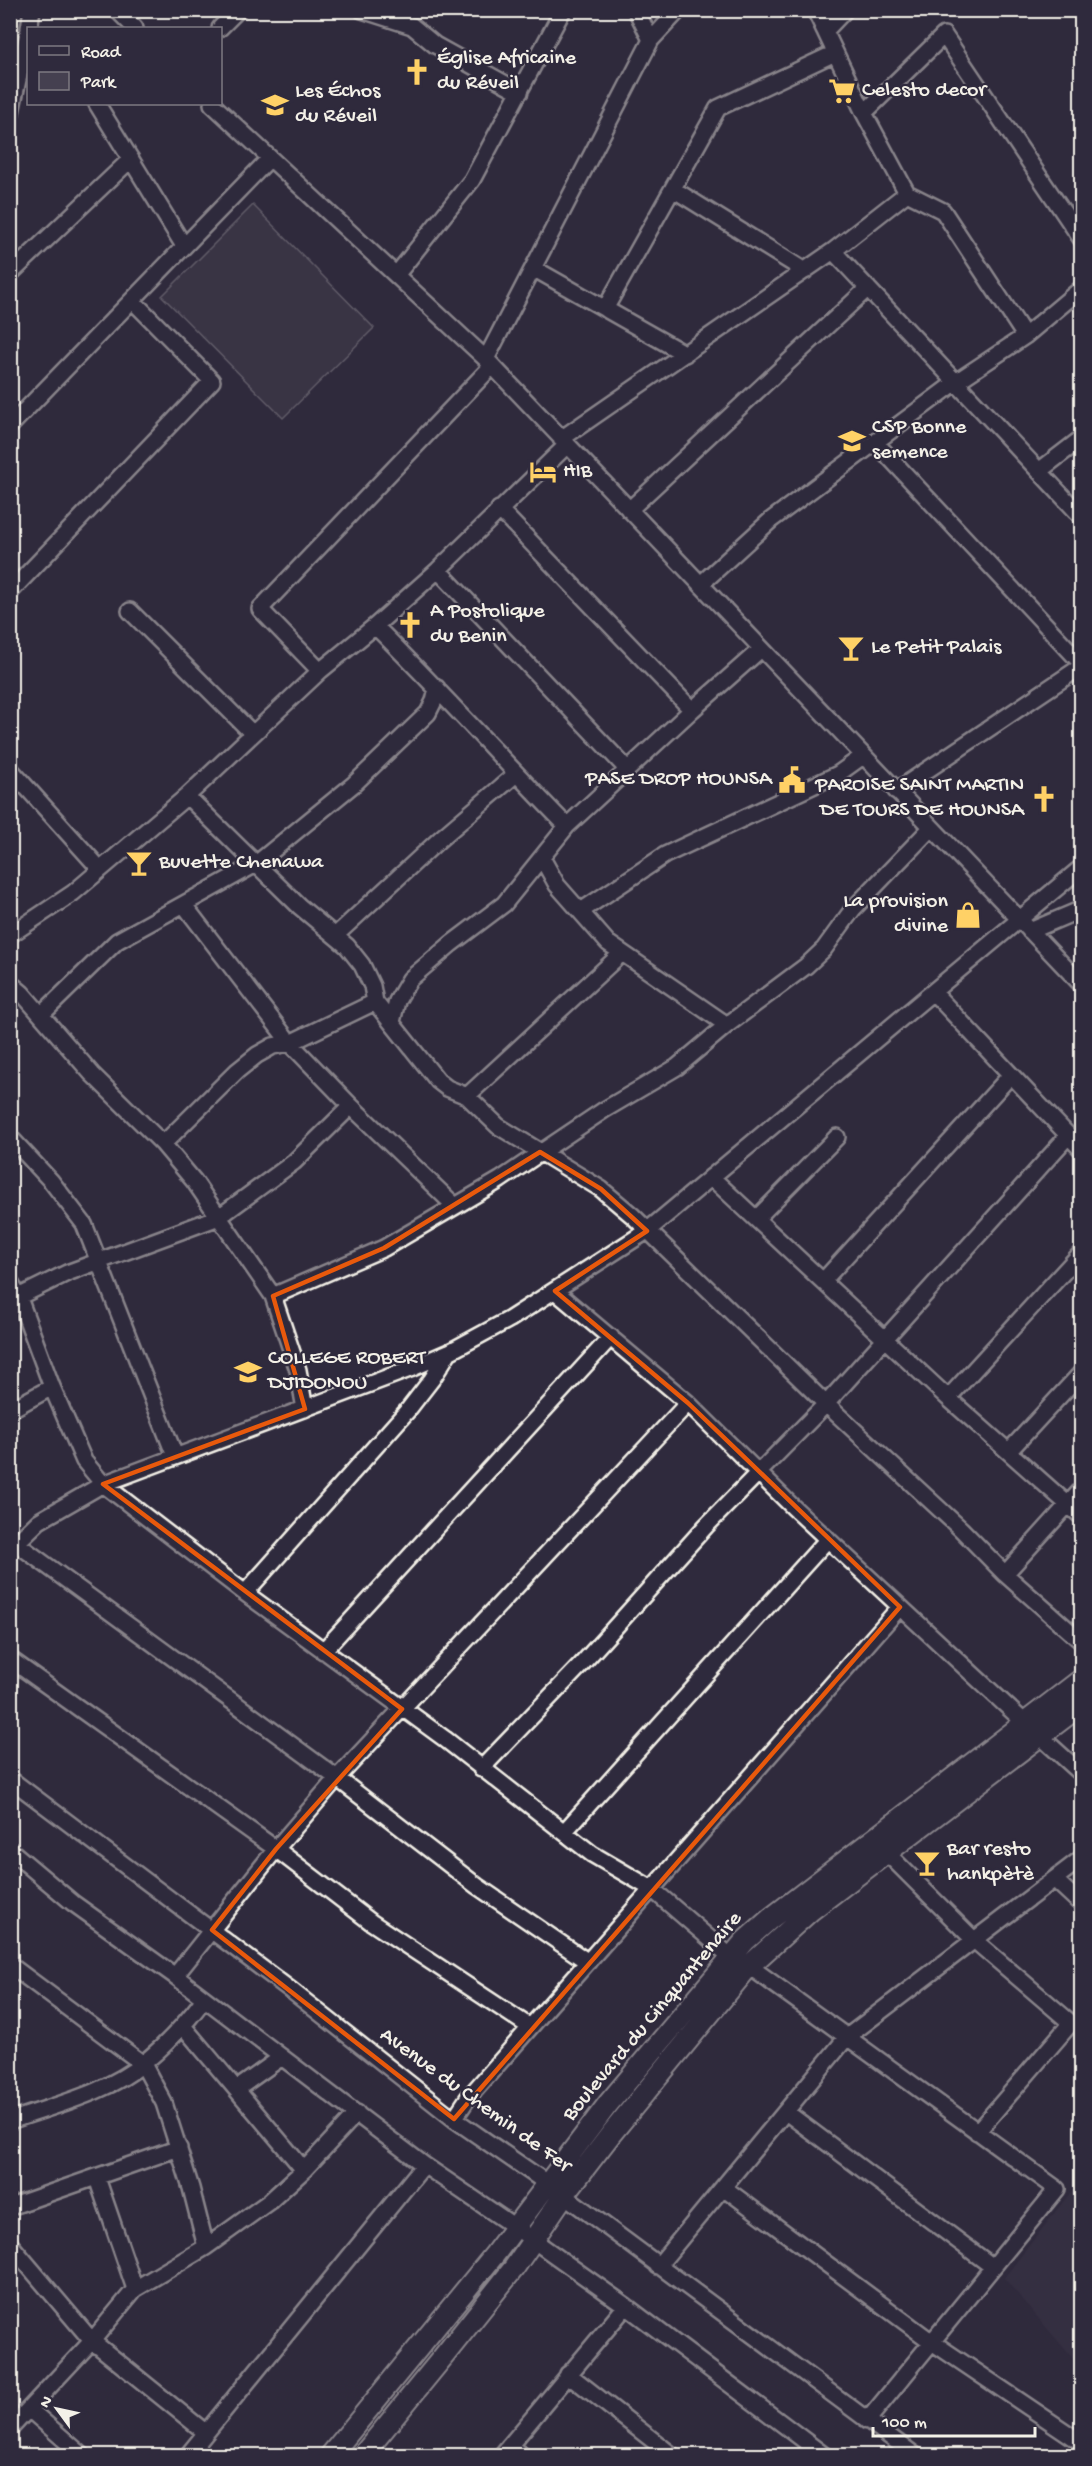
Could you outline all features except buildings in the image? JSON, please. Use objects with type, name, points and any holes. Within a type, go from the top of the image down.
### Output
[{"type":"main road","name":"Boulevard du Cinquantenaire","points":[[330,2456],[515,2227],[608,2104],[731,1957],[770,1919],[1082,1679]]},
{"type":"main road","name":"Boulevard du Cinquantenaire","points":[[369,2453],[534,2241],[564,2195],[692,2033],[749,1966],[810,1911],[1082,1704]]},
{"type":"street","points":[[117,10],[134,27]]},
{"type":"street","points":[[221,27],[238,10]]},
{"type":"street","points":[[362,10],[412,26],[435,45],[520,92]]},
{"type":"street","points":[[397,274],[472,180],[563,10]]},
{"type":"street","points":[[636,10],[651,40]]},
{"type":"street","points":[[320,671],[260,609],[489,363],[533,268],[651,40],[679,10]]},
{"type":"street","points":[[815,10],[864,113],[907,193],[943,211],[1025,336]]},
{"type":"street","points":[[825,31],[845,10]]},
{"type":"street","points":[[864,113],[944,35],[1082,240]]},
{"type":"street","points":[[10,117],[27,43]]},
{"type":"street","points":[[605,309],[718,108],[835,53]]},
{"type":"street","points":[[98,105],[184,246]]},
{"type":"street","points":[[213,105],[397,274],[489,363],[1082,986]]},
{"type":"street","points":[[10,426],[270,158]]},
{"type":"street","points":[[10,274],[131,159]]},
{"type":"street","points":[[673,189],[805,271]]},
{"type":"street","points":[[10,935],[73,893],[187,796],[320,671],[438,570],[564,442],[833,251],[907,193]]},
{"type":"street","points":[[833,251],[1082,517]]},
{"type":"street","points":[[533,268],[685,354]]},
{"type":"street","points":[[629,510],[868,288]]},
{"type":"street","points":[[701,584],[771,520],[956,382],[1025,336],[1082,288]]},
{"type":"street","points":[[10,592],[212,381],[132,300]]},
{"type":"street","points":[[1039,471],[1082,438]]},
{"type":"street","points":[[876,443],[1082,665],[896,791]]},
{"type":"street","points":[[499,509],[692,710]]},
{"type":"street","points":[[438,570],[628,770]]},
{"type":"street","points":[[130,611],[252,733]]},
{"type":"street","points":[[375,626],[567,825]]},
{"type":"street","points":[[392,1022],[397,1001],[410,979],[504,904],[567,825],[761,649]]},
{"type":"street","points":[[40,1015],[117,941],[256,864],[354,784],[428,713],[437,688]]},
{"type":"street","points":[[581,911],[665,855],[830,778],[863,756]]},
{"type":"street","points":[[10,770],[100,869]]},
{"type":"street","points":[[336,935],[440,839],[516,774]]},
{"type":"street","points":[[187,796],[299,906],[336,935],[362,965],[372,986],[375,1002],[438,1082],[467,1096],[498,1126],[601,1189],[633,1216],[826,1404],[962,1529],[1005,1574],[1082,1642]]},
{"type":"street","points":[[273,1296],[384,1248],[500,1180],[540,1152],[677,1067],[727,1025],[806,966],[824,949],[853,909],[932,828]]},
{"type":"street","points":[[542,858],[557,885],[594,929],[622,953],[727,1025]]},
{"type":"street","points":[[588,1962],[477,1886],[337,1778],[13,1546],[39,1521],[103,1484],[354,1392],[449,1352],[510,1319],[555,1291],[647,1231],[1082,867]]},
{"type":"street","points":[[184,905],[290,1042],[351,1106],[454,1205]]},
{"type":"street","points":[[1030,932],[1082,909]]},
{"type":"street","points":[[467,1096],[622,953]]},
{"type":"street","points":[[10,983],[92,1074],[164,1144],[219,1217],[273,1296],[298,1370],[305,1409]]},
{"type":"street","points":[[933,992],[1082,1150]]},
{"type":"street","points":[[164,1144],[237,1071],[257,1055],[375,1002]]},
{"type":"street","points":[[823,1281],[1011,1075]]},
{"type":"street","points":[[15,1300],[67,1273],[219,1217],[294,1162],[351,1106]]},
{"type":"street","points":[[481,1768],[580,1666],[706,1526],[826,1404],[1068,1136]]},
{"type":"street","points":[[10,1137],[51,1181],[84,1224],[176,1456]]},
{"type":"street","points":[[756,1219],[837,1137]]},
{"type":"street","points":[[711,1177],[948,1398],[1082,1517]]},
{"type":"street","points":[[948,1398],[1082,1252]]},
{"type":"street","points":[[10,1282],[15,1300],[84,1461],[103,1484],[592,1854],[652,1889],[731,1957]]},
{"type":"street","points":[[555,1291],[688,1403],[828,1539],[1024,1722]]},
{"type":"street","points":[[323,1651],[611,1337]]},
{"type":"street","points":[[245,1593],[408,1410],[449,1352]]},
{"type":"street","points":[[1009,1451],[1082,1372]]},
{"type":"street","points":[[10,1410],[52,1387]]},
{"type":"street","points":[[175,1976],[276,1849],[337,1778],[688,1403]]},
{"type":"street","points":[[1005,1574],[1082,1489]]},
{"type":"street","points":[[564,1832],[828,1539]]},
{"type":"street","points":[[454,2119],[468,2098],[900,1607]]},
{"type":"street","points":[[10,1659],[276,1849],[372,1922],[530,2027]]},
{"type":"street","points":[[1040,1736],[1082,1774]]},
{"type":"street","name":"Avenue du Chemin de Fer","points":[[10,1779],[212,1930],[454,2119],[547,2182],[916,2456]]},
{"type":"street","points":[[10,1850],[73,1903],[175,1976],[424,2165],[626,2306],[825,2456]]},
{"type":"street","points":[[887,1853],[974,1940],[1071,2023],[977,2132]]},
{"type":"street","points":[[658,2266],[848,2037],[1082,1858]]},
{"type":"street","points":[[1054,1879],[1082,1905]]},
{"type":"street","points":[[10,1965],[143,2064],[164,2103],[179,2148],[206,2247]]},
{"type":"street","points":[[749,1966],[1057,2189],[867,2421]]},
{"type":"street","points":[[10,2121],[83,2095],[143,2064],[183,2026],[204,1999]]},
{"type":"street","points":[[183,2026],[304,2170]]},
{"type":"street","points":[[237,2089],[282,2057]]},
{"type":"street","points":[[786,2112],[993,2267]]},
{"type":"street","points":[[10,2428],[92,2341],[135,2289],[206,2247],[270,2201],[304,2170],[357,2113]]},
{"type":"street","points":[[10,2208],[179,2148]]},
{"type":"street","points":[[187,2456],[393,2206],[424,2165]]},
{"type":"street","points":[[97,2178],[135,2289]]},
{"type":"street","points":[[723,2187],[932,2342],[1082,2444]]},
{"type":"street","points":[[10,2244],[92,2341],[205,2432]]},
{"type":"street","points":[[523,2456],[505,2451],[626,2306]]},
{"type":"street","points":[[568,2374],[673,2456]]},
{"type":"street","points":[[29,2409],[83,2456]]},
{"type":"highlighted area","points":[[540,1152],[601,1189],[647,1231],[555,1291],[688,1403],[900,1607],[454,2119],[212,1930],[276,1849],[402,1709],[103,1484],[305,1409],[273,1296],[384,1248]]},
{"type":"shaded area","points":[[1081,2179],[1081,2368],[1004,2278]]},
{"type":"green space","points":[[253,205],[374,328],[283,418],[162,296]]},
{"type":"place","name":"Église Africaine du Réveil","points":[[417,72]]},
{"type":"place","name":"Celesto decor","points":[[842,91]]},
{"type":"place","name":"Les Échos du Réveil","points":[[275,105]]},
{"type":"place","name":"CSP Bonne semence","points":[[852,441]]},
{"type":"place","name":"HIB","points":[[543,472]]},
{"type":"place","name":"A Postolique du Benin","points":[[410,625]]},
{"type":"place","name":"Le Petit Palais","points":[[851,648]]},
{"type":"place","name":"PASE DROP HOUNSA","points":[[792,780]]},
{"type":"place","name":"PAROISE SAINT MARTIN DE TOURS DE HOUNSA","points":[[1044,799]]},
{"type":"place","name":"Buvette Chenawa","points":[[139,863]]},
{"type":"place","name":"La provision divine","points":[[968,915]]},
{"type":"place","name":"COLLEGE ROBERT DJIDONOU","points":[[248,1372]]},
{"type":"place","name":"Bar resto hankpètè","points":[[927,1863]]}]
